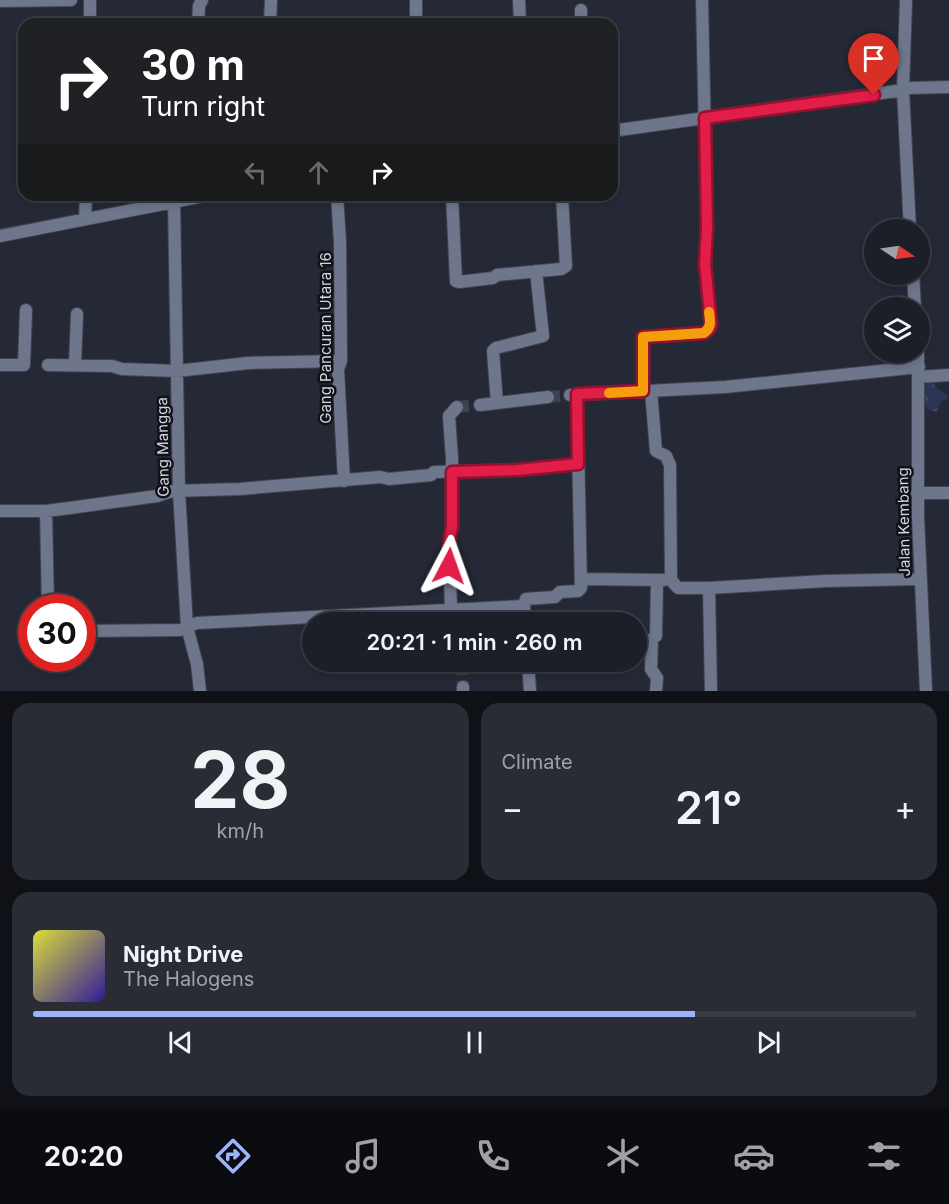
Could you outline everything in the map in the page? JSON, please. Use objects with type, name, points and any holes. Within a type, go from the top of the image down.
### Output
[{"type":"street","points":[[0,1],[69,0]]},
{"type":"street","points":[[90,0],[90,18]]},
{"type":"street","points":[[199,18],[202,0]]},
{"type":"street","points":[[270,18],[271,0]]},
{"type":"street","points":[[416,0],[416,18]]},
{"type":"street","points":[[519,0],[520,18]]},
{"type":"street","points":[[702,0],[707,228],[705,264],[711,324],[704,333],[643,337],[647,391],[656,451],[666,456],[670,465],[671,580],[678,588],[709,588],[825,581],[920,579]]},
{"type":"street","points":[[906,0],[902,105],[909,219]]},
{"type":"street","points":[[581,10],[581,18]]},
{"type":"street","points":[[618,130],[910,88],[949,87]]},
{"type":"street","points":[[85,219],[86,201]]},
{"type":"street","points":[[0,236],[174,201]]},
{"type":"street","name":"Gang Mangga","points":[[174,201],[179,491],[187,627],[197,664],[200,691]]},
{"type":"street","name":"Gang Pancuran Utara 16","points":[[337,201],[340,242],[340,361],[338,369],[344,481]]},
{"type":"street","points":[[452,201],[456,281],[561,269],[567,265],[562,201]]},
{"type":"street","points":[[497,403],[493,351],[496,348],[543,336],[536,271]]},
{"type":"street","points":[[0,365],[24,365],[26,310]]},
{"type":"street","points":[[75,364],[77,314]]},
{"type":"street","points":[[48,364],[177,371],[248,363],[340,361]]},
{"type":"street","name":"Jalan Kembang","points":[[919,363],[917,493],[926,691]]},
{"type":"street","points":[[524,612],[526,599],[555,597],[560,592],[578,591],[581,588],[574,395],[725,387],[919,372],[949,375]]},
{"type":"street","points":[[480,405],[548,397]]},
{"type":"street","points":[[456,612],[449,543],[452,527],[450,416],[458,407]]},
{"type":"street","points":[[0,511],[46,510],[157,496],[179,491],[240,489],[380,477],[389,479],[434,472],[517,470],[578,464]]},
{"type":"street","points":[[917,493],[949,493]]},
{"type":"street","points":[[46,510],[48,594]]},
{"type":"street","points":[[582,579],[671,580]]},
{"type":"street","points":[[657,580],[656,636],[652,639],[651,669],[657,678],[657,691]]},
{"type":"street","points":[[709,588],[711,691]]},
{"type":"street","points":[[473,612],[524,606]]},
{"type":"street","points":[[96,631],[180,630],[197,623],[302,619]]},
{"type":"street","points":[[529,672],[530,691]]},
{"type":"green space","points":[[930,380],[948,396],[947,400],[941,401],[937,412],[927,408],[923,401],[924,386]]},
{"type":"tunnel","points":[[548,397],[570,395]]},
{"type":"tunnel","points":[[457,407],[480,405]]},
{"type":"tunnel","points":[[462,672],[463,687]]},
{"type":"slow traffic","points":[[609,393],[643,391],[643,337],[704,333],[711,324],[709,312]]},
{"type":"route","points":[[449,566],[449,543],[452,535],[452,472],[517,470],[578,464],[577,394],[643,391],[643,337],[704,333],[709,329],[711,324],[705,264],[707,228],[705,118],[874,95]]}]
